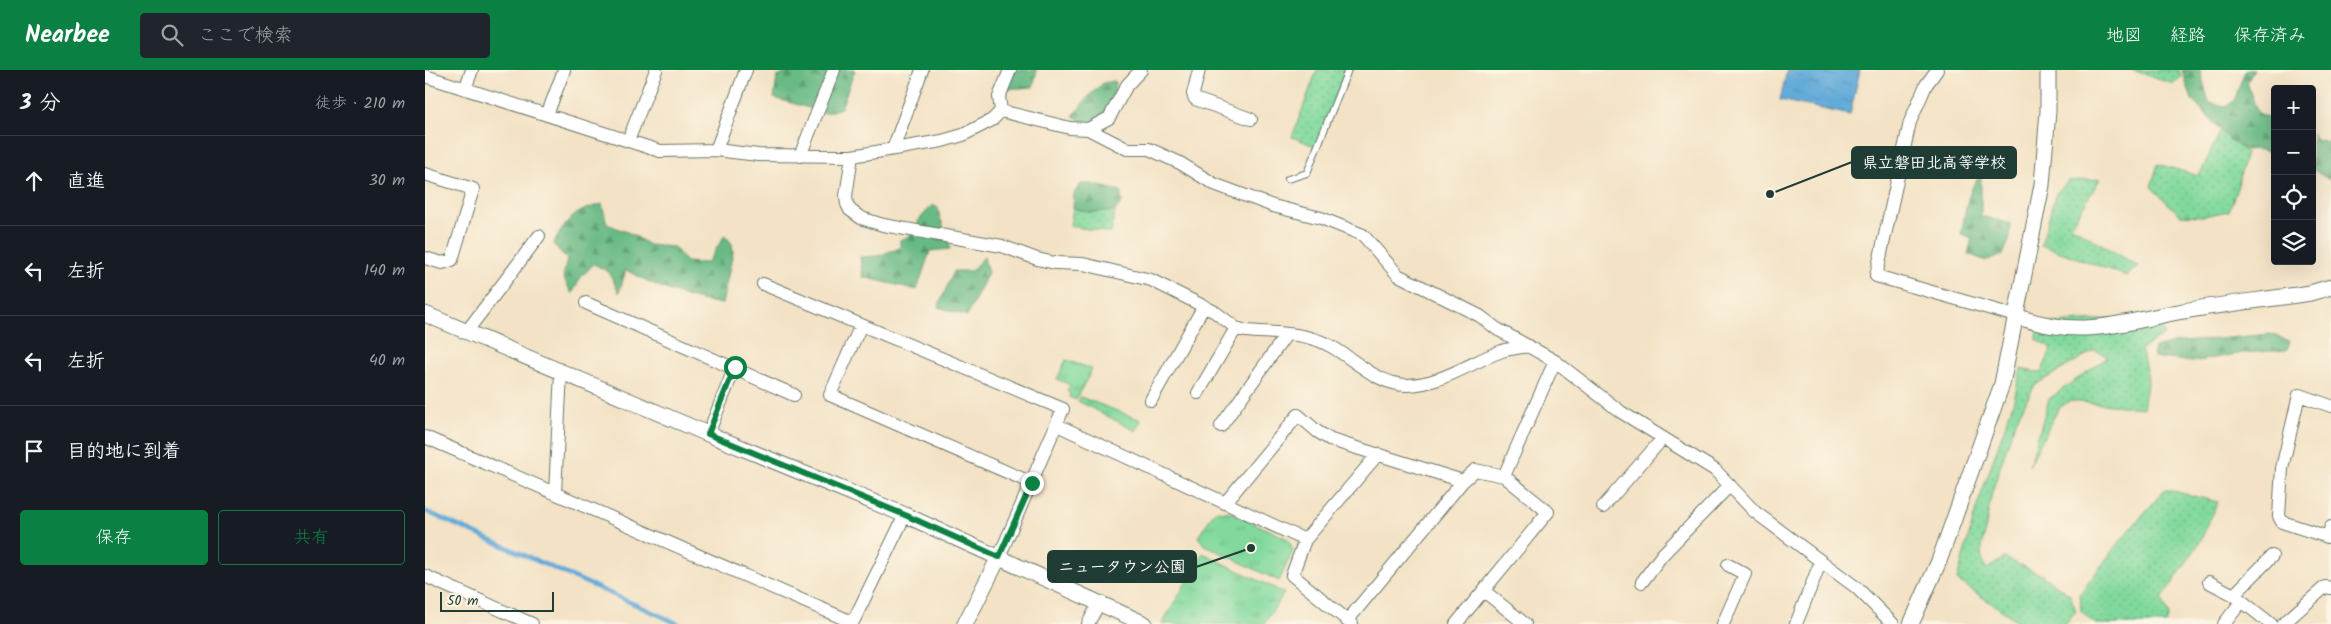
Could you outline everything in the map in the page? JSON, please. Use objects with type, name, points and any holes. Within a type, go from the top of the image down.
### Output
[{"type":"street","points":[[465,88],[473,70]]},
{"type":"street","points":[[547,115],[564,70]]},
{"type":"street","points":[[628,141],[656,70]]},
{"type":"street","points":[[716,150],[746,70]]},
{"type":"street","points":[[800,156],[834,70]]},
{"type":"street","points":[[893,149],[922,70]]},
{"type":"street","points":[[1001,111],[999,97],[1010,70]]},
{"type":"street","points":[[1088,129],[1109,118],[1127,85],[1141,70]]},
{"type":"street","points":[[1199,70],[1193,94],[1195,99],[1251,119]]},
{"type":"street","points":[[1937,70],[1925,85],[1910,122],[1876,276],[2051,327],[2085,329],[2129,324],[2178,312],[2330,290]]},
{"type":"street","points":[[1911,624],[1939,561],[2002,384],[2042,185],[2048,111],[2047,70]]},
{"type":"street","points":[[425,76],[660,151],[716,150],[753,155],[852,156],[942,141],[963,135],[992,120],[1001,111]]},
{"type":"street","points":[[1001,111],[1070,128],[1088,129],[1127,149],[1149,149],[1181,163],[1214,184],[1273,206],[1321,218],[1363,235],[1369,245],[1398,275],[1480,316],[1497,329],[1555,361],[1621,412],[1715,470],[1755,512],[1857,588],[1893,624]]},
{"type":"street","points":[[852,156],[845,196],[850,210],[861,218],[883,225],[993,244],[1046,261],[1083,264],[1151,280],[1203,306],[1237,328],[1311,338],[1336,349],[1384,381],[1406,385],[1426,382],[1458,371],[1503,351],[1529,346]]},
{"type":"street","points":[[425,174],[473,189],[452,260],[442,263],[425,258]]},
{"type":"street","points":[[467,331],[539,236]]},
{"type":"street","points":[[763,284],[1063,410],[999,557],[965,624]]},
{"type":"street","points":[[586,303],[735,367],[794,395]]},
{"type":"street","points":[[1151,400],[1203,306]]},
{"type":"street","points":[[425,314],[905,515],[1145,624]]},
{"type":"street","points":[[861,325],[830,395],[1032,483]]},
{"type":"street","points":[[1198,393],[1237,328]]},
{"type":"street","points":[[1221,426],[1286,335]]},
{"type":"street","points":[[1504,476],[1555,361]]},
{"type":"street","points":[[708,434],[735,367]]},
{"type":"street","points":[[555,494],[561,372]]},
{"type":"street","points":[[2331,406],[2299,395],[2283,468],[2279,516],[2282,522],[2328,537],[2331,527]]},
{"type":"street","points":[[1225,503],[1298,415],[1331,440],[1463,481]]},
{"type":"street","points":[[1057,425],[1305,540]]},
{"type":"street","points":[[425,437],[852,623],[905,515]]},
{"type":"street","points":[[1603,507],[1663,438]]},
{"type":"street","points":[[1378,454],[1305,540],[1292,576],[1349,622],[1463,481],[1475,470],[1504,476],[1548,512],[1456,624]]},
{"type":"street","points":[[1642,582],[1662,555],[1730,485]]},
{"type":"street","points":[[2224,624],[2238,598],[2271,556]]},
{"type":"street","points":[[1795,624],[1821,561]]},
{"type":"street","points":[[1723,624],[1745,574],[1728,565]]},
{"type":"street","points":[[425,576],[532,624]]},
{"type":"street","points":[[2209,582],[2238,598],[2271,624]]},
{"type":"street","points":[[2283,624],[2325,587],[2331,588]]},
{"type":"street","points":[[1484,590],[1525,624]]},
{"type":"street","points":[[1088,624],[1099,603]]},
{"type":"lane","points":[[1288,179],[1307,173],[1348,70]]},
{"type":"green space","points":[[794,70],[855,70],[841,108],[826,113],[774,98],[777,77]]},
{"type":"green space","points":[[1002,70],[1037,70],[1033,87],[1005,89],[1001,79]]},
{"type":"green space","points":[[1317,70],[1345,70],[1317,147],[1292,137]]},
{"type":"green space","points":[[2132,70],[2179,70],[2181,77],[2174,84]]},
{"type":"green space","points":[[2182,70],[2200,70],[2209,103],[2227,106],[2234,101],[2245,70],[2254,70],[2247,82],[2257,112],[2271,119],[2271,152],[2256,149],[2245,150],[2230,140],[2192,100]]},
{"type":"green space","points":[[1115,81],[1114,101],[1100,119],[1082,122],[1073,116],[1088,97],[1103,83]]},
{"type":"green space","points":[[2221,130],[2246,153],[2229,211],[2203,216],[2180,215],[2151,187],[2158,164],[2199,176]]},
{"type":"green space","points":[[2316,139],[2331,143],[2331,181],[2316,172]]},
{"type":"green space","points":[[1981,176],[1981,216],[2011,224],[2010,238],[2003,255],[1986,261],[1968,254],[1972,238],[1961,234],[1970,194],[1976,181]]},
{"type":"green space","points":[[2100,179],[2071,226],[2138,266],[2127,276],[2041,245],[2056,193],[2068,181]]},
{"type":"green space","points":[[1081,184],[1092,184],[1121,191],[1122,202],[1115,211],[1089,212],[1073,208],[1074,193]]},
{"type":"green space","points":[[602,204],[607,224],[632,234],[649,245],[674,247],[686,262],[707,263],[725,235],[732,244],[733,252],[722,304],[672,292],[626,270],[619,293],[609,272],[594,264],[581,277],[572,294],[563,277],[567,259],[553,244],[562,229],[577,213]]},
{"type":"green space","points":[[932,205],[938,208],[950,249],[930,251],[917,290],[863,277],[860,257],[877,256],[900,248],[900,240],[914,234],[919,220]]},
{"type":"green space","points":[[1073,208],[1089,212],[1115,211],[1111,233],[1070,226]]},
{"type":"green space","points":[[984,257],[988,273],[967,316],[938,307],[954,271],[971,271]]},
{"type":"green space","points":[[2161,316],[2164,335],[2141,349],[2148,378],[2143,408],[2069,401],[2058,409],[2029,466],[2049,399],[2108,357],[2095,350],[2035,385],[2015,422],[1992,492],[1981,554],[1986,569],[2005,558],[2042,575],[2070,595],[2076,611],[2065,624],[2022,624],[1957,580],[1976,509],[2014,400],[2021,369],[2041,373],[2052,348],[2037,340],[2038,324]]},
{"type":"green space","points":[[2270,334],[2290,341],[2287,350],[2243,353],[2192,362],[2154,357],[2153,349],[2172,343]]},
{"type":"green space","points":[[1066,360],[1092,369],[1076,400],[1069,397],[1070,393],[1067,391],[1070,385],[1057,379]]},
{"type":"green space","points":[[1080,397],[1141,420],[1136,431],[1078,401]]},
{"type":"green space","points":[[2165,489],[2218,502],[2200,542],[2162,599],[2169,615],[2166,624],[2095,624],[2081,611],[2080,594],[2116,546]]},
{"type":"green space","points":[[1215,511],[1230,512],[1288,539],[1293,551],[1279,581],[1205,545],[1198,537]]},
{"type":"green space","points":[[1203,553],[1284,593],[1264,624],[1162,624]]},
{"type":"water","points":[[1787,70],[1860,70],[1850,115],[1780,100]]},
{"type":"waterway","points":[[425,511],[679,624]]},
{"type":"place","name":"県立磐田北高等学校","points":[[1770,194]]},
{"type":"place","name":"ニュータウン公園","points":[[1251,548]]},
{"type":"route","points":[[735,367],[708,434],[905,515],[999,557],[1032,483]]}]
